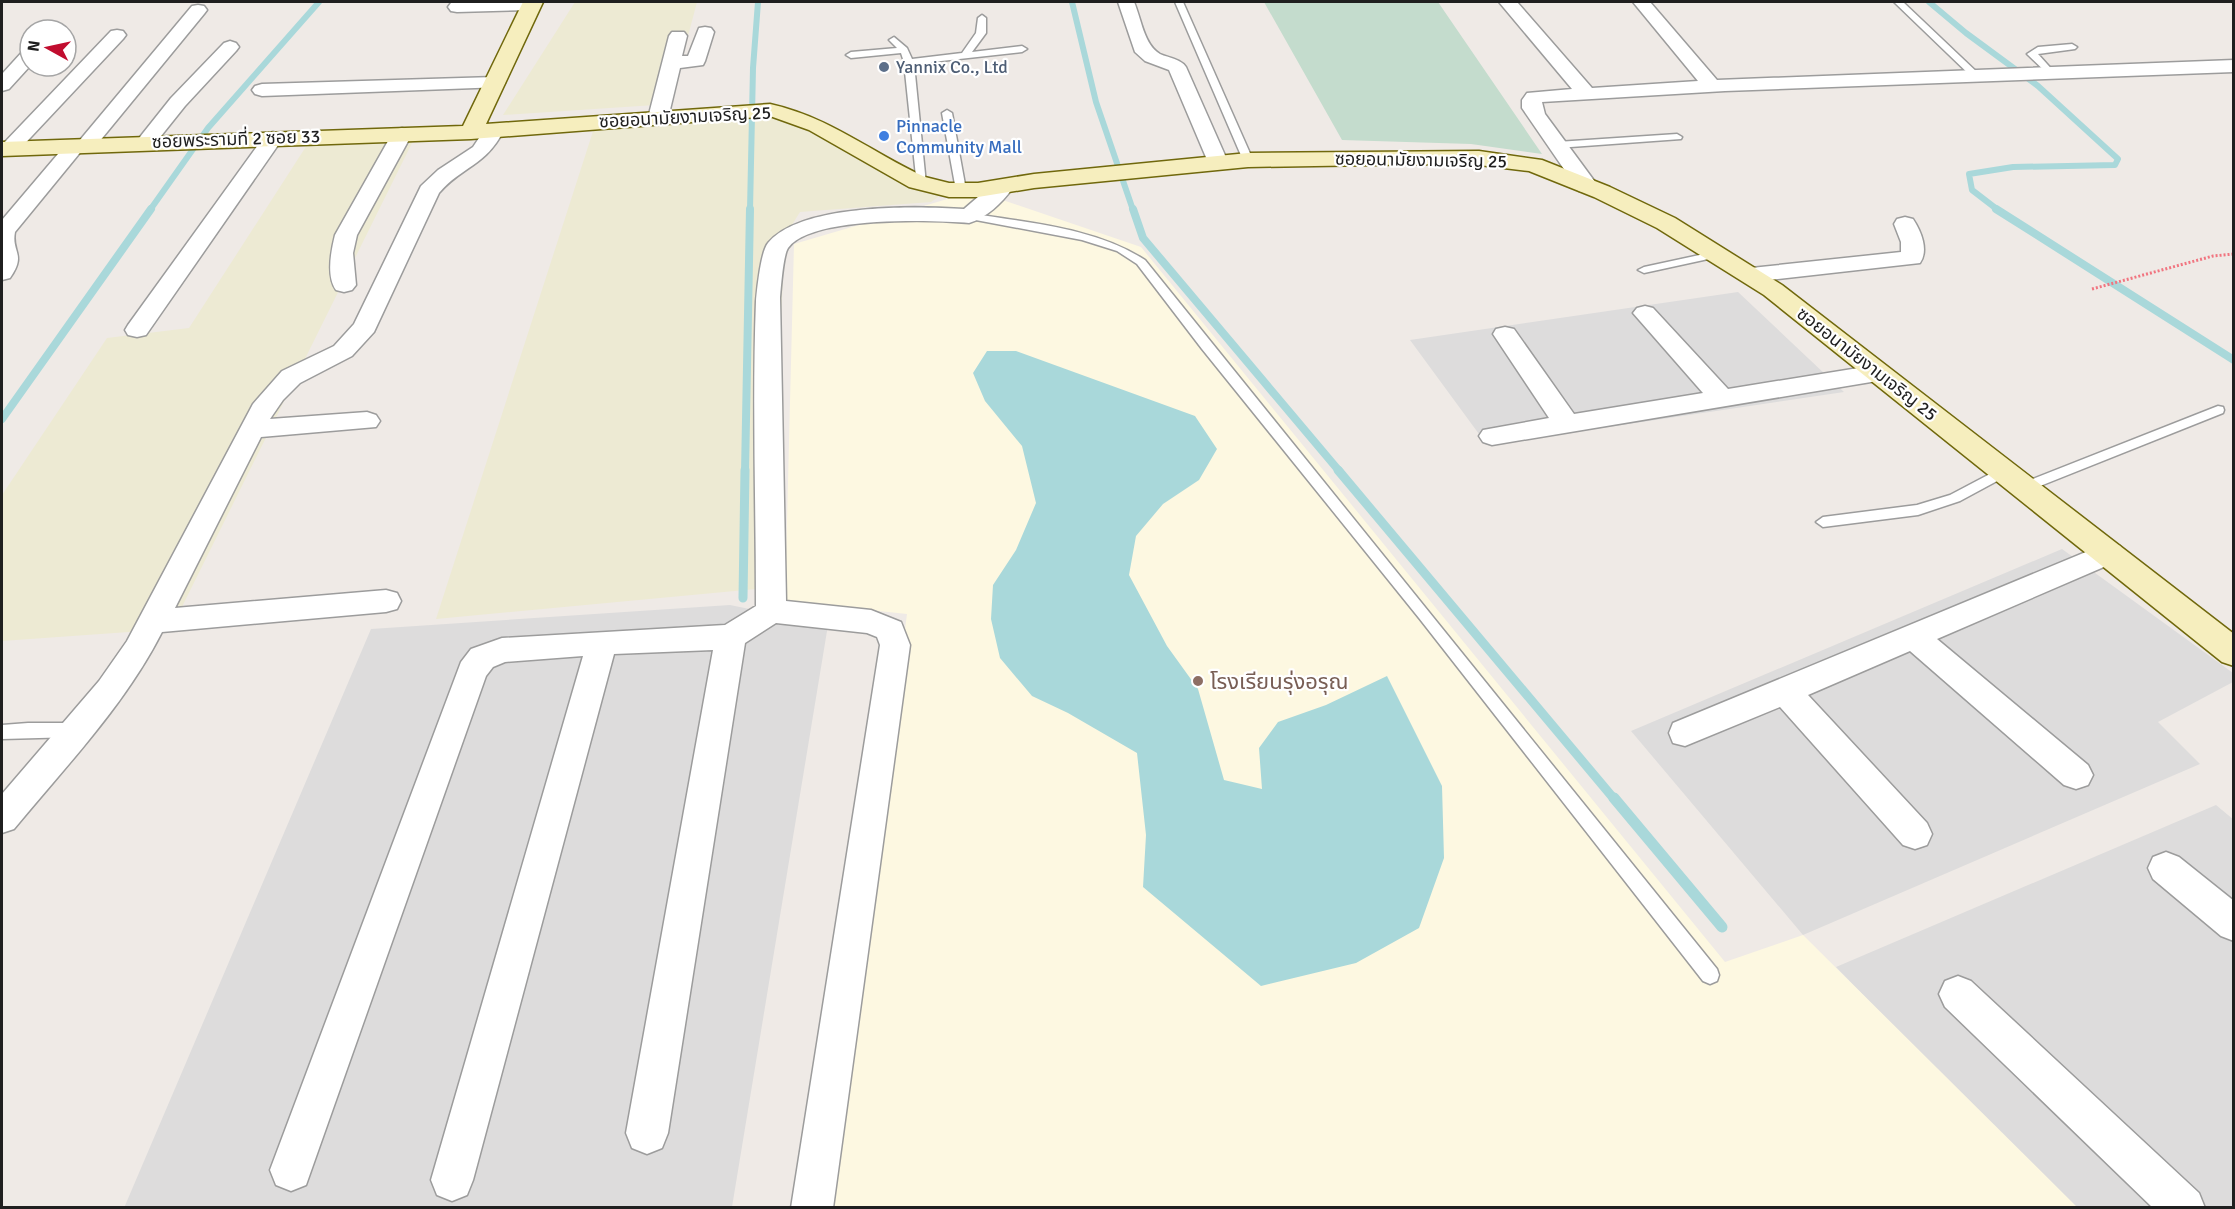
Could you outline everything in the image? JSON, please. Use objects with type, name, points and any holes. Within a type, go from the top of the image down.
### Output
[{"type":"street","points":[[1126,2],[1142,48],[1152,57],[1177,67],[1218,162]]},
{"type":"street","points":[[1508,2],[1586,93]]},
{"type":"street","points":[[1641,2],[1712,86]]},
{"type":"street","points":[[458,7],[532,3],[471,132]]},
{"type":"street","points":[[2,273],[8,262],[2,240],[4,231],[198,10]]},
{"type":"street","points":[[671,63],[696,61],[705,32]]},
{"type":"street","points":[[5,149],[117,35]]},
{"type":"street","points":[[658,118],[678,36]]},
{"type":"street","points":[[146,142],[178,102],[230,47]]},
{"type":"street","points":[[1587,186],[1535,115],[1532,100],[1542,95],[1712,86],[2051,75],[2234,66]]},
{"type":"street","points":[[2,85],[18,68]]},
{"type":"street","points":[[262,90],[495,83]]},
{"type":"street","name":"ซอยอนามัยงามเจริญ 25","points":[[471,132],[770,110],[782,112],[813,124],[940,187],[1001,189],[1034,181],[1248,160],[1479,158],[1534,165],[1587,186],[1666,223],[1751,275],[2110,553],[2234,653]]},
{"type":"street","points":[[2,818],[110,690],[138,649],[252,429],[274,394],[291,377],[343,351],[364,327],[429,191],[451,182],[482,161],[502,129]]},
{"type":"street","name":"ซอยพระรามที่ 2 ซอย 33","points":[[5,149],[186,140],[471,132]]},
{"type":"street","points":[[344,285],[342,253],[346,235],[402,134]]},
{"type":"street","points":[[137,330],[273,138]]},
{"type":"street","points":[[916,213],[926,206],[940,187]]},
{"type":"street","points":[[771,611],[768,298],[776,247],[789,235],[820,223],[916,213],[969,216],[985,205],[1001,189]]},
{"type":"street","points":[[2,208],[24,207]]},
{"type":"street","points":[[1751,275],[1912,258],[1912,242],[1905,224]]},
{"type":"street","points":[[1645,313],[1722,398]]},
{"type":"street","points":[[1505,334],[1566,424]]},
{"type":"street","points":[[1492,436],[1876,373]]},
{"type":"street","points":[[252,429],[367,421]]},
{"type":"street","points":[[1685,733],[2110,553]]},
{"type":"street","points":[[152,621],[386,601]]},
{"type":"street","points":[[291,1170],[472,671],[482,658],[502,650],[731,637],[771,611],[871,622],[890,630],[895,645],[812,1208]]},
{"type":"street","points":[[1913,636],[2076,775]]},
{"type":"street","points":[[647,1133],[731,637]]},
{"type":"street","points":[[452,1180],[602,643]]},
{"type":"street","points":[[1785,691],[1916,834]]},
{"type":"street","points":[[2166,868],[2234,924]]},
{"type":"street","points":[[1958,994],[2184,1208]]},
{"type":"lane","points":[[1179,2],[1248,160]]},
{"type":"lane","points":[[1898,2],[1986,76]]},
{"type":"lane","points":[[966,54],[981,33],[982,18]]},
{"type":"lane","points":[[894,40],[904,50],[909,62],[940,187]]},
{"type":"lane","points":[[2051,75],[2032,54],[2038,50],[2072,47]]},
{"type":"lane","points":[[851,55],[904,50]]},
{"type":"lane","points":[[909,62],[966,54],[1022,50]]},
{"type":"lane","points":[[940,187],[947,113]]},
{"type":"lane","points":[[1557,145],[1677,138]]},
{"type":"lane","points":[[969,216],[1084,237],[1121,249],[1141,262],[1206,346],[1425,614],[1710,975]]},
{"type":"lane","points":[[1644,270],[1718,254]]},
{"type":"lane","points":[[1823,522],[1918,510],[2218,410]]},
{"type":"lane","points":[[2,732],[76,730]]},
{"type":"path","points":[[2092,290],[2213,256],[2234,254]]},
{"type":"shaded area","points":[[575,2],[697,2],[670,104],[503,115]]},
{"type":"shaded area","points":[[794,111],[948,190],[931,202],[800,212],[785,236],[768,588],[436,619],[596,122]]},
{"type":"shaded area","points":[[413,141],[171,629],[2,641],[2,495],[107,338],[189,328],[307,145]]},
{"type":"shaded area","name":"โรงเรียนรุ่งอรุณ","points":[[985,194],[1141,247],[1725,962],[1803,935],[2077,1207],[830,1207],[907,614],[785,601],[794,244],[961,195]]},
{"type":"shaded area","points":[[1738,292],[1844,392],[1487,445],[1410,340]]},
{"type":"shaded area","points":[[2062,549],[2233,673],[2233,682],[2158,722],[2200,764],[1803,935],[1631,731]]},
{"type":"shaded area","points":[[730,605],[828,625],[732,1207],[124,1208],[371,629]]},
{"type":"shaded area","points":[[2216,805],[2234,820],[2233,1207],[2069,1207],[1836,967]]},
{"type":"green space","points":[[1264,2],[1438,2],[1542,154],[1471,144],[1342,140]]},
{"type":"water","points":[[987,351],[1016,351],[1195,416],[1217,449],[1199,480],[1163,504],[1136,536],[1129,575],[1167,646],[1198,689],[1224,780],[1262,789],[1259,748],[1278,722],[1326,705],[1387,676],[1442,786],[1444,858],[1419,928],[1356,963],[1261,986],[1143,887],[1146,835],[1137,753],[1068,713],[1032,696],[1000,658],[991,619],[993,585],[1016,550],[1036,503],[1022,446],[985,401],[973,373]]},
{"type":"waterway","points":[[150,210],[208,128],[319,2]]},
{"type":"waterway","points":[[750,210],[753,68],[758,2]]},
{"type":"waterway","points":[[1072,2],[1096,102],[1133,210]]},
{"type":"waterway","points":[[1929,2],[1966,33],[2038,86],[2118,159],[2115,165],[2013,167],[1969,174],[1972,190],[1998,210]]},
{"type":"waterway","points":[[2,419],[151,209]]},
{"type":"waterway","points":[[745,472],[750,209]]},
{"type":"waterway","points":[[1133,209],[1143,238],[1340,472]]},
{"type":"waterway","points":[[1996,209],[2234,360]]},
{"type":"waterway","points":[[743,598],[745,470]]},
{"type":"waterway","points":[[1338,470],[1615,800]]},
{"type":"waterway","points":[[1614,798],[1722,927]]},
{"type":"place","name":"Yannix Co., Ltd","points":[[884,67]]},
{"type":"place","name":"Pinnacle Community Mall","points":[[884,136]]},
{"type":"place","name":"โรงเรียนรุ่งอรุณ","points":[[1198,681]]}]
